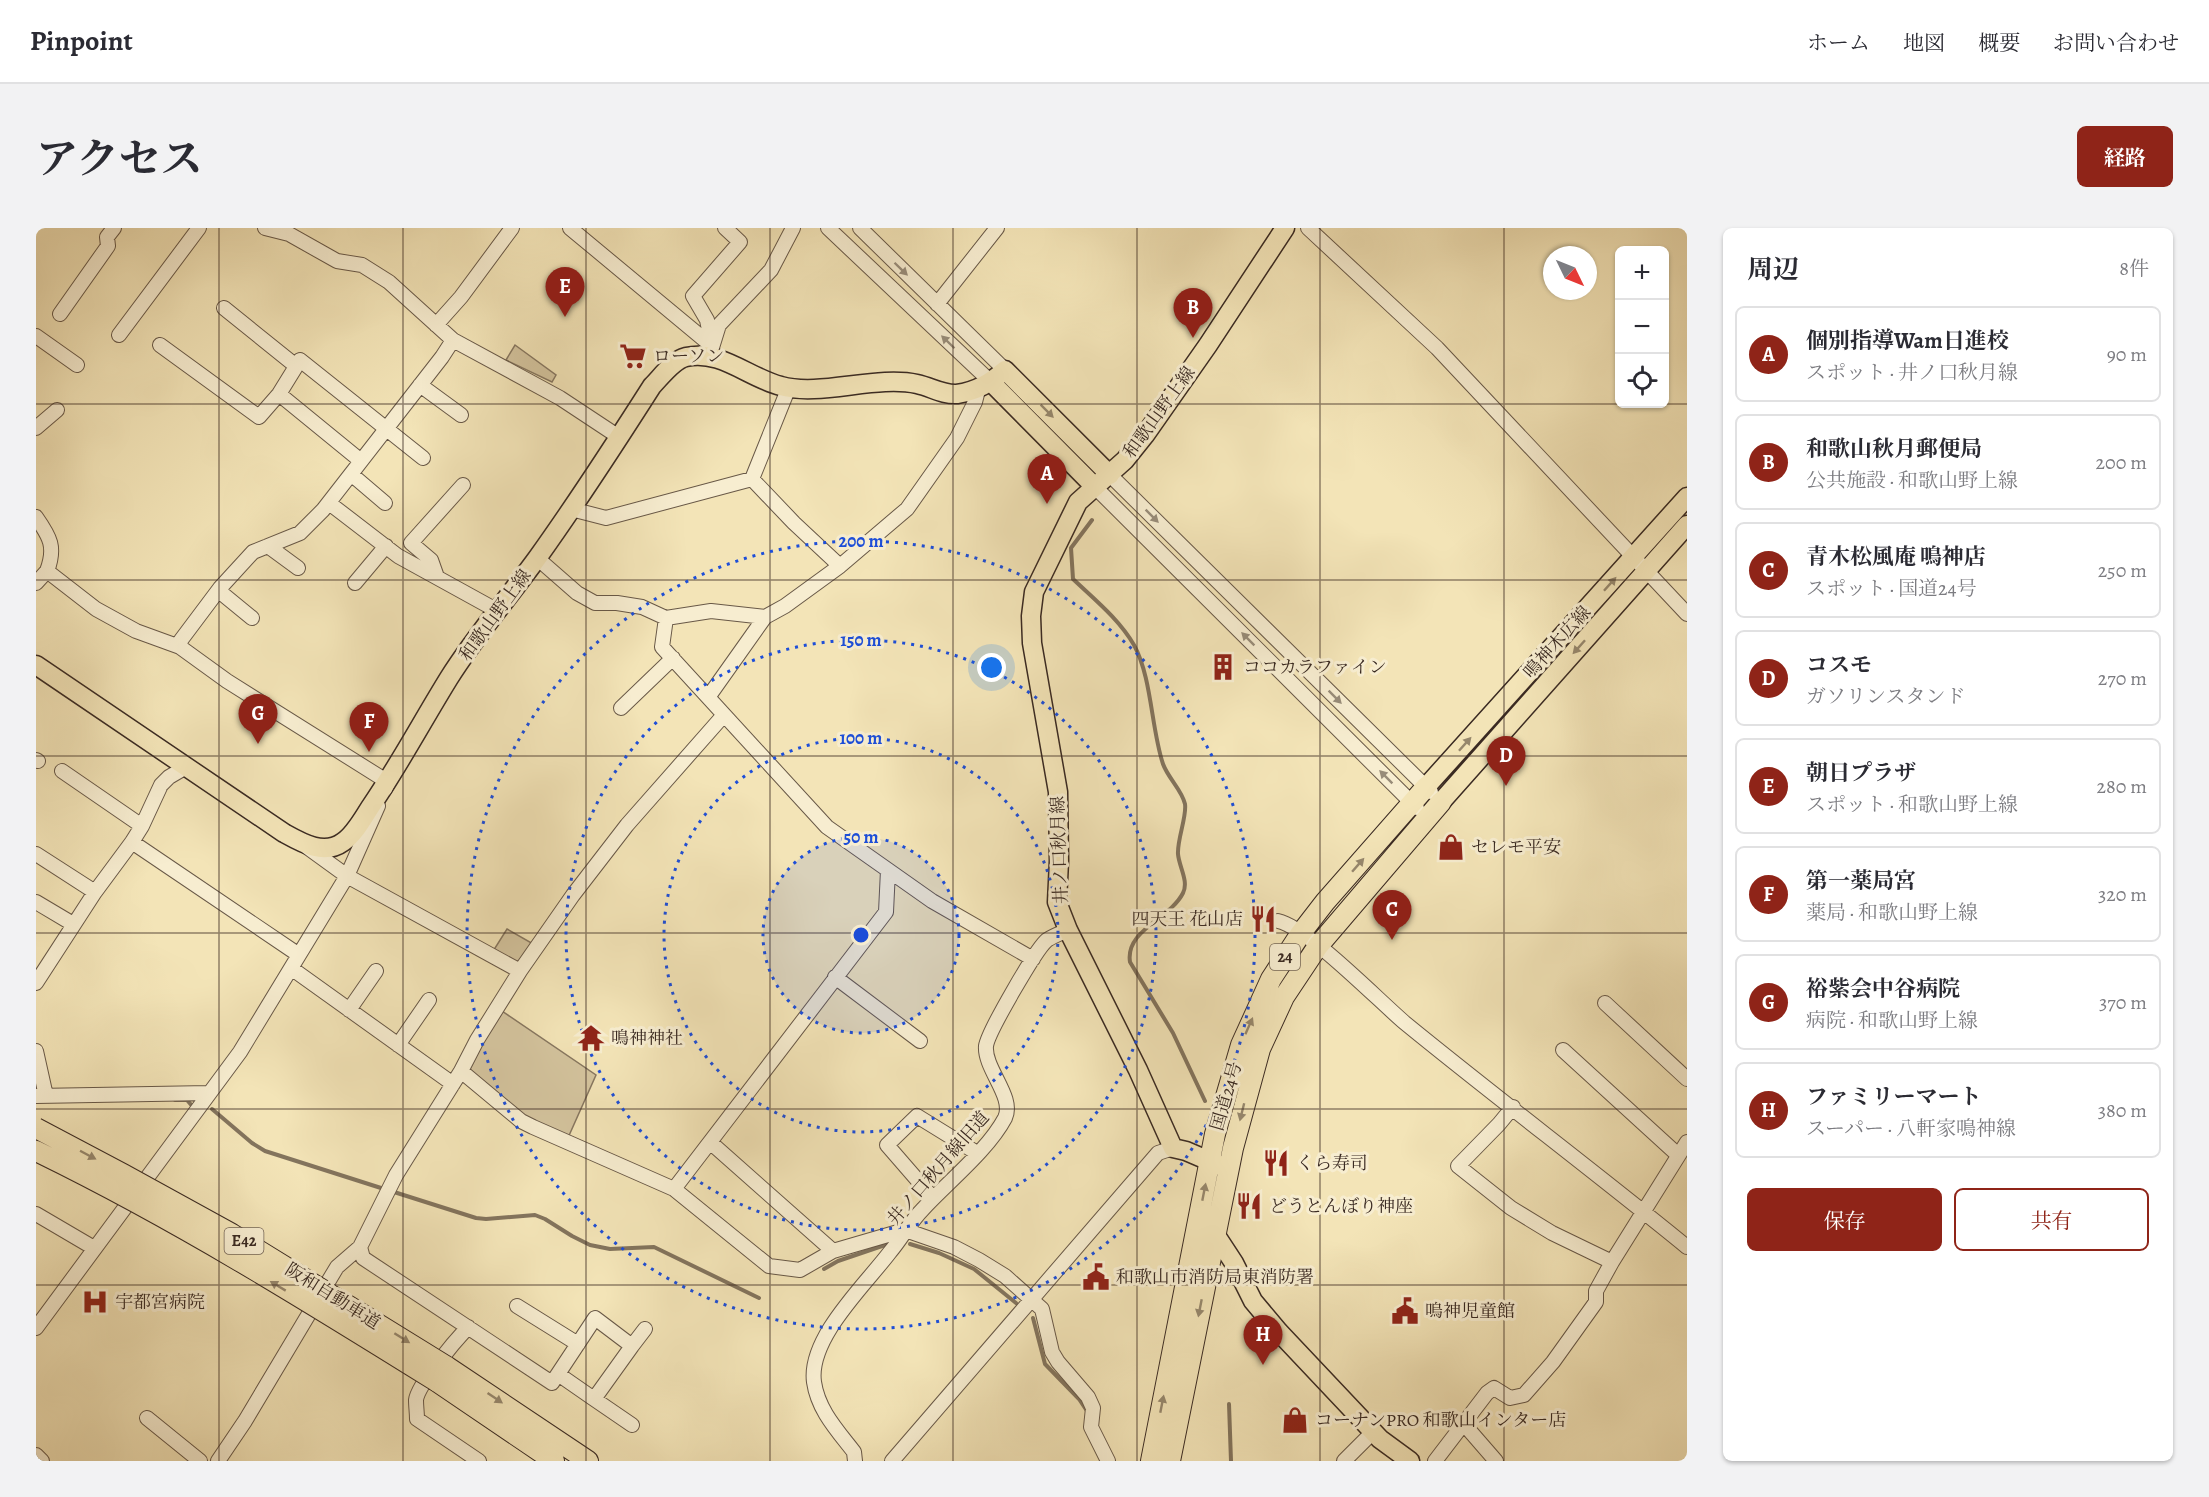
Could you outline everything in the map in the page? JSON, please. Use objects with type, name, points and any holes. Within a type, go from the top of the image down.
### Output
[{"type":"highway","name":"国道24号","points":[[1219,1165],[1215,1134],[1240,1046],[1270,979],[1325,902],[1426,787]]},
{"type":"highway","name":"国道24号","points":[[1170,1461],[1206,1231],[1219,1165],[1246,1094],[1260,1048],[1284,997],[1318,946],[1441,802]]},
{"type":"highway","name":"阪和自動車道","points":[[36,1128],[123,1173],[232,1234],[441,1373],[554,1461]]},
{"type":"highway","name":"阪和自動車道","points":[[36,1151],[114,1191],[441,1373],[588,1461]]},
{"type":"highway","name":"国道24号","points":[[1151,1461],[1206,1231]]},
{"type":"main road","name":"和歌山野上線","points":[[1095,487],[1125,460],[1145,435],[1285,228]]},
{"type":"main road","name":"和歌山野上線","points":[[307,846],[320,848],[343,843],[354,831],[388,782],[450,677],[496,610],[537,558],[652,386],[671,366],[684,357],[711,351],[781,386],[789,387],[894,382],[917,384],[939,392],[955,394],[984,386]]},
{"type":"main road","name":"和歌山野上線","points":[[1005,370],[1110,475]]},
{"type":"main road","points":[[1005,370],[984,386],[1095,487]]},
{"type":"main road","name":"井ノ口秋月線","points":[[1095,487],[1078,502],[1034,592],[1031,616],[1032,643],[1058,792],[1057,902],[1068,930],[1138,1070],[1173,1148]]},
{"type":"main road","name":"鳴神木広線","points":[[1441,802],[1640,564],[1687,497]]},
{"type":"main road","name":"鳴神木広線","points":[[1426,787],[1640,564],[1687,525]]},
{"type":"main road","points":[[36,665],[284,833],[307,846]]},
{"type":"main road","points":[[1173,1148],[1219,1165]]},
{"type":"main road","points":[[1206,1231],[1234,1263],[1252,1301],[1279,1332],[1374,1432],[1410,1461]]},
{"type":"street","points":[[60,314],[108,246],[106,237],[114,228]]},
{"type":"street","points":[[119,335],[199,228]]},
{"type":"street","points":[[265,228],[289,234],[337,261],[362,266],[389,282],[453,340],[560,398],[620,437]]},
{"type":"street","points":[[436,326],[461,297],[512,228]]},
{"type":"street","points":[[570,228],[711,351]]},
{"type":"street","points":[[711,351],[707,320],[693,296],[740,242],[725,228]]},
{"type":"street","points":[[711,351],[719,325],[771,270],[793,228]]},
{"type":"street","points":[[709,696],[765,617],[785,606],[840,566],[907,509],[957,438],[984,386],[828,228]]},
{"type":"street","points":[[860,228],[1005,370]]},
{"type":"street","points":[[937,304],[997,228]]},
{"type":"street","points":[[1308,228],[1437,348],[1687,614]]},
{"type":"street","points":[[224,308],[296,366]]},
{"type":"street","points":[[36,336],[77,365]]},
{"type":"street","points":[[180,647],[181,640],[253,552],[300,533],[329,503],[453,340]]},
{"type":"street","points":[[160,345],[259,417],[279,394],[300,360],[423,458]]},
{"type":"street","points":[[420,384],[461,415]]},
{"type":"street","points":[[752,479],[789,387]]},
{"type":"street","points":[[279,394],[361,461]]},
{"type":"street","points":[[36,428],[57,410]]},
{"type":"street","points":[[351,474],[385,503]]},
{"type":"street","points":[[1110,475],[1441,802]]},
{"type":"street","points":[[752,479],[840,566]]},
{"type":"street","points":[[571,509],[606,518],[752,479]]},
{"type":"street","points":[[437,577],[431,560],[411,543],[463,485]]},
{"type":"street","points":[[1095,487],[1427,818]]},
{"type":"street","points":[[329,503],[398,556],[496,610]]},
{"type":"street","points":[[36,517],[47,533],[53,556],[47,571],[36,583]]},
{"type":"street","points":[[268,546],[298,568]]},
{"type":"street","points":[[355,583],[386,546]]},
{"type":"street","points":[[537,558],[577,592],[595,603],[617,603],[642,607],[666,618],[711,611],[765,617]]},
{"type":"street","points":[[36,1328],[240,1052],[347,876],[388,782],[227,681],[180,647],[136,631],[96,609],[47,571]]},
{"type":"street","points":[[219,591],[252,618]]},
{"type":"street","points":[[666,618],[662,647],[827,827],[932,901],[1033,959]]},
{"type":"street","points":[[621,708],[673,658]]},
{"type":"street","points":[[222,1460],[337,1267],[360,1247],[396,1175],[520,971],[573,895],[627,825],[723,716]]},
{"type":"street","points":[[36,983],[95,892],[132,842],[142,826],[160,785],[186,767]]},
{"type":"street","points":[[62,771],[142,826]]},
{"type":"street","points":[[132,842],[299,955]]},
{"type":"street","points":[[307,846],[347,876],[520,971]]},
{"type":"street","points":[[36,854],[95,892]]},
{"type":"street","points":[[674,1188],[886,912],[888,870]]},
{"type":"street","points":[[36,902],[74,924]]},
{"type":"street","points":[[1278,921],[1289,923],[1318,946],[1405,1022],[1687,1247]]},
{"type":"street","name":"井ノ口秋月線旧道","points":[[855,1461],[854,1452],[819,1403],[814,1380],[815,1366],[833,1322],[892,1251],[905,1230],[977,1153],[1005,1117],[1008,1104],[994,1075],[986,1046],[991,1032],[1033,959],[1047,940],[1068,930]]},
{"type":"street","points":[[291,968],[453,1084]]},
{"type":"street","points":[[349,1010],[376,970]]},
{"type":"street","points":[[835,977],[920,1041]]},
{"type":"street","points":[[398,1045],[429,1000]]},
{"type":"street","points":[[1605,1003],[1687,1079]]},
{"type":"street","points":[[1563,1050],[1678,1155]]},
{"type":"street","points":[[36,1051],[41,1096],[209,1093]]},
{"type":"street","points":[[461,1071],[521,1121],[674,1188],[769,1266],[800,1270],[834,1251],[905,1230],[954,1247],[979,1260],[1005,1276],[1042,1309],[1046,1318],[1052,1352],[1088,1397],[1093,1408],[1091,1427],[1108,1461]]},
{"type":"street","points":[[1513,1107],[1500,1124],[1458,1166],[1521,1214],[1552,1233],[1612,1262]]},
{"type":"street","points":[[933,1198],[887,1145],[917,1116],[977,1153]]},
{"type":"street","points":[[710,1142],[834,1251]]},
{"type":"street","points":[[1435,1461],[1487,1393],[1494,1388],[1510,1398],[1524,1395],[1552,1362],[1596,1302],[1596,1291],[1612,1262],[1687,1142]]},
{"type":"street","points":[[892,1461],[1158,1153],[1173,1148]]},
{"type":"street","points":[[36,1214],[94,1248]]},
{"type":"street","points":[[360,1247],[363,1258],[552,1383],[596,1318],[632,1346]]},
{"type":"street","points":[[517,1306],[578,1344]]},
{"type":"street","points":[[468,1328],[447,1350],[416,1398],[417,1419],[462,1456],[479,1461]]},
{"type":"street","points":[[594,1399],[645,1329]]},
{"type":"street","points":[[558,1374],[632,1425]]},
{"type":"street","points":[[147,1418],[200,1461]]},
{"type":"street","points":[[1463,1423],[1496,1461]]},
{"type":"street","points":[[1344,1461],[1374,1432]]},
{"type":"street","points":[[36,1455],[42,1461]]},
{"type":"shaded area","points":[[515,345],[556,375],[552,382],[506,360]]},
{"type":"shaded area","points":[[507,929],[535,945],[517,970],[490,956]]},
{"type":"shaded area","points":[[499,1009],[596,1075],[567,1140],[530,1124],[463,1071]]},
{"type":"waterway","points":[[1092,520],[1071,548],[1073,579],[1114,618],[1134,645],[1148,688],[1163,764],[1185,804],[1178,848],[1185,888],[1177,902],[1134,941],[1130,951],[1130,962],[1173,1033],[1205,1101]]},
{"type":"waterway","points":[[175,1100],[187,1100],[193,1107]]},
{"type":"waterway","points":[[212,1109],[252,1143],[265,1151],[381,1188]]},
{"type":"waterway","points":[[394,1192],[476,1218],[535,1215],[590,1245],[610,1249],[654,1247],[759,1298]]},
{"type":"waterway","points":[[824,1269],[838,1261],[888,1244]]},
{"type":"waterway","points":[[910,1244],[939,1253],[974,1269],[1016,1303]]},
{"type":"waterway","points":[[1033,1318],[1045,1364],[1079,1399],[1087,1411]]},
{"type":"waterway","points":[[1229,1404],[1231,1461]]},
{"type":"place","name":"朝日プラザ","points":[[565,317]]},
{"type":"place","name":"和歌山秋月郵便局","points":[[1193,338]]},
{"type":"place","name":"ローソン","points":[[633,356]]},
{"type":"place","name":"個別指導Wam日進校","points":[[1047,504]]},
{"type":"place","name":"ココカラファイン","points":[[1223,667]]},
{"type":"place","name":"裕紫会中谷病院","points":[[258,744]]},
{"type":"place","name":"第一薬局宮","points":[[369,752]]},
{"type":"place","name":"コスモ","points":[[1506,786]]},
{"type":"place","name":"セレモ平安","points":[[1451,847]]},
{"type":"place","name":"四天王 花山店","points":[[1263,919]]},
{"type":"place","name":"青木松風庵 鳴神店","points":[[1392,940]]},
{"type":"place","name":"鳴神神社","points":[[591,1038]]},
{"type":"place","name":"くら寿司","points":[[1276,1163]]},
{"type":"place","name":"どうとんぼり神座","points":[[1249,1206]]},
{"type":"place","name":"和歌山市消防局東消防署","points":[[1096,1277]]},
{"type":"place","name":"宇都宮病院","points":[[95,1302]]},
{"type":"place","name":"嗚神児童館","points":[[1405,1311]]},
{"type":"place","name":"ファミリーマート","points":[[1263,1365]]},
{"type":"place","name":"コーナンPRO 和歌山インター店","points":[[1295,1420]]}]
